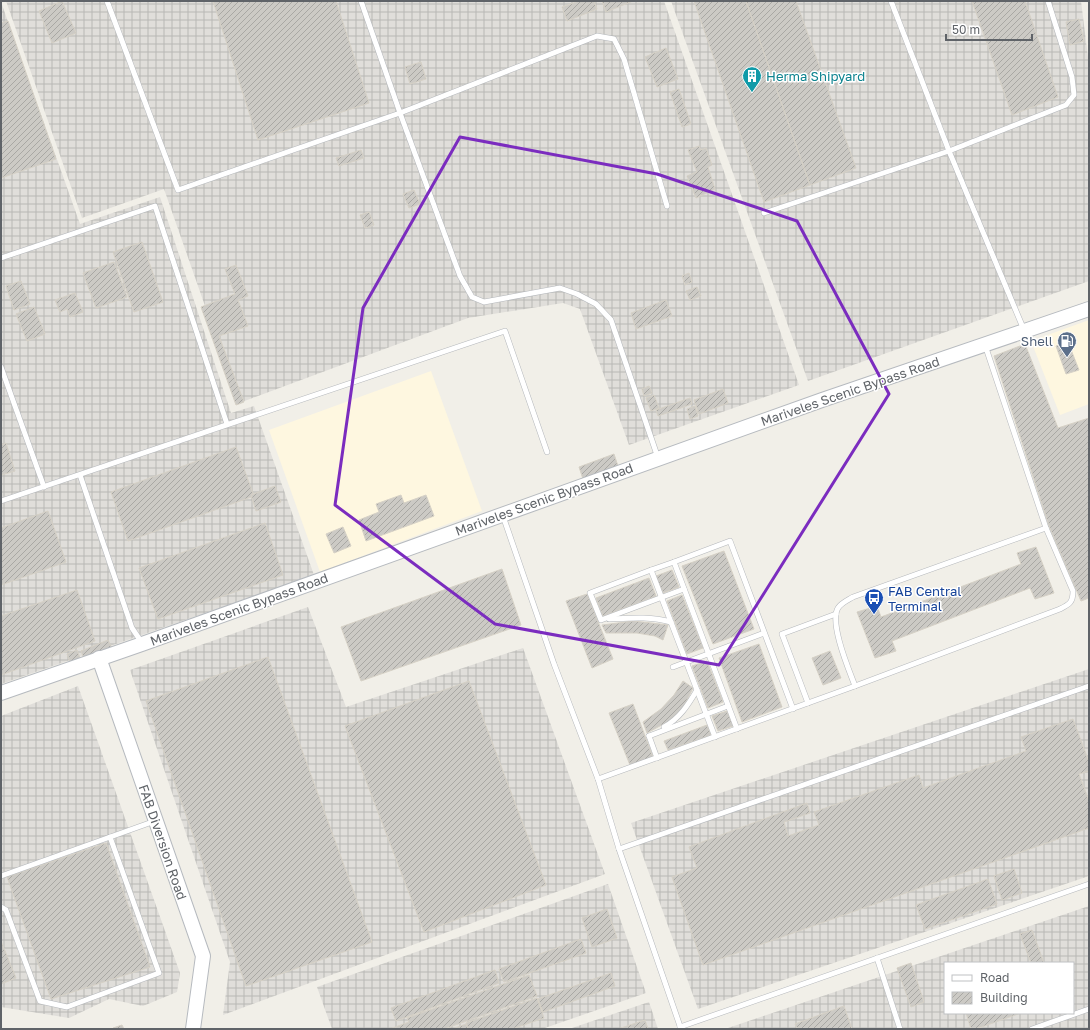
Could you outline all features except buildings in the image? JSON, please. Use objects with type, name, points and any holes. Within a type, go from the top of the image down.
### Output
[{"type":"main road","name":"Mariveles Scenic Bypass Road","points":[[1,693],[142,644],[829,397],[1089,309]]},
{"type":"main road","name":"FAB Diversion Road","points":[[99,658],[203,956],[193,1029]]},
{"type":"lane","points":[[108,1],[178,190],[400,114],[597,36],[614,39],[624,59],[667,206]]},
{"type":"lane","points":[[362,1],[400,114],[460,276],[472,297],[484,302],[560,288],[577,294],[596,304],[611,320],[658,458]]},
{"type":"lane","points":[[891,1],[949,152],[1024,331]]},
{"type":"lane","points":[[764,213],[949,152],[1066,105],[1074,95],[1072,76],[1048,1]]},
{"type":"lane","points":[[1,258],[155,206],[227,424]]},
{"type":"lane","points":[[1,501],[505,331],[547,452]]},
{"type":"lane","points":[[598,779],[856,686],[1060,609],[1071,603],[1073,599],[1073,590],[1046,528],[985,344]]},
{"type":"lane","points":[[1,367],[44,487]]},
{"type":"lane","points":[[80,475],[132,628],[142,644]]},
{"type":"lane","points":[[502,514],[554,664],[598,779],[619,849],[681,1028],[1089,884]]},
{"type":"lane","points":[[856,686],[846,662],[835,620],[838,608],[843,602],[853,597],[1046,528]]},
{"type":"lane","points":[[601,620],[590,593],[730,541],[793,709]]},
{"type":"lane","points":[[674,562],[737,729]]},
{"type":"lane","points":[[651,570],[715,737]]},
{"type":"lane","points":[[601,620],[684,589]]},
{"type":"lane","points":[[808,703],[782,634],[836,614]]},
{"type":"lane","points":[[601,620],[634,617],[659,619],[671,622]]},
{"type":"lane","points":[[674,667],[764,634]]},
{"type":"lane","points":[[619,849],[1089,686]]},
{"type":"lane","points":[[649,736],[672,723],[686,709],[697,690]]},
{"type":"lane","points":[[649,736],[728,706]]},
{"type":"lane","points":[[649,736],[657,758]]},
{"type":"lane","points":[[1,876],[156,820]]},
{"type":"lane","points":[[1,907],[6,910],[40,1001],[67,1007],[158,972],[110,837]]},
{"type":"lane","points":[[877,958],[900,1029]]},
{"type":"lane","points":[[1032,1029],[1089,1009]]},
{"type":"highlighted area","points":[[460,137],[657,174],[797,221],[889,394],[719,665],[495,624],[335,505],[363,308]]},
{"type":"shaded area","points":[[6,1],[664,1],[799,385],[629,445],[580,309],[563,303],[468,318],[239,403],[164,189],[82,218]]},
{"type":"shaded area","points":[[671,1],[1081,1],[1089,65],[1089,281],[808,381]]},
{"type":"shaded area","points":[[1,2],[80,224],[160,197],[231,413],[254,406],[314,575],[1,684]]},
{"type":"shaded area","points":[[1089,320],[1089,404],[1060,415],[1031,341]]},
{"type":"shaded area","points":[[431,371],[482,511],[320,572],[269,430]]},
{"type":"shaded area","points":[[308,607],[346,707],[523,648],[605,874],[223,1015],[230,962],[130,670]]},
{"type":"shaded area","points":[[1089,669],[1089,876],[698,1009],[631,823]]},
{"type":"shaded area","points":[[78,686],[180,973],[177,992],[143,1006],[109,999],[69,1018],[1,1007],[1,716]]},
{"type":"shaded area","points":[[608,884],[646,993],[542,1029],[332,1029],[317,987]]},
{"type":"shaded area","points":[[1089,906],[1089,1029],[725,1029]]},
{"type":"shaded area","points":[[649,1002],[658,1029],[569,1029]]},
{"type":"place","name":"Herma Shipyard","points":[[752,93]]},
{"type":"place","name":"Shell","points":[[1067,358]]},
{"type":"place","name":"FAB Central Terminal","points":[[874,615]]}]
